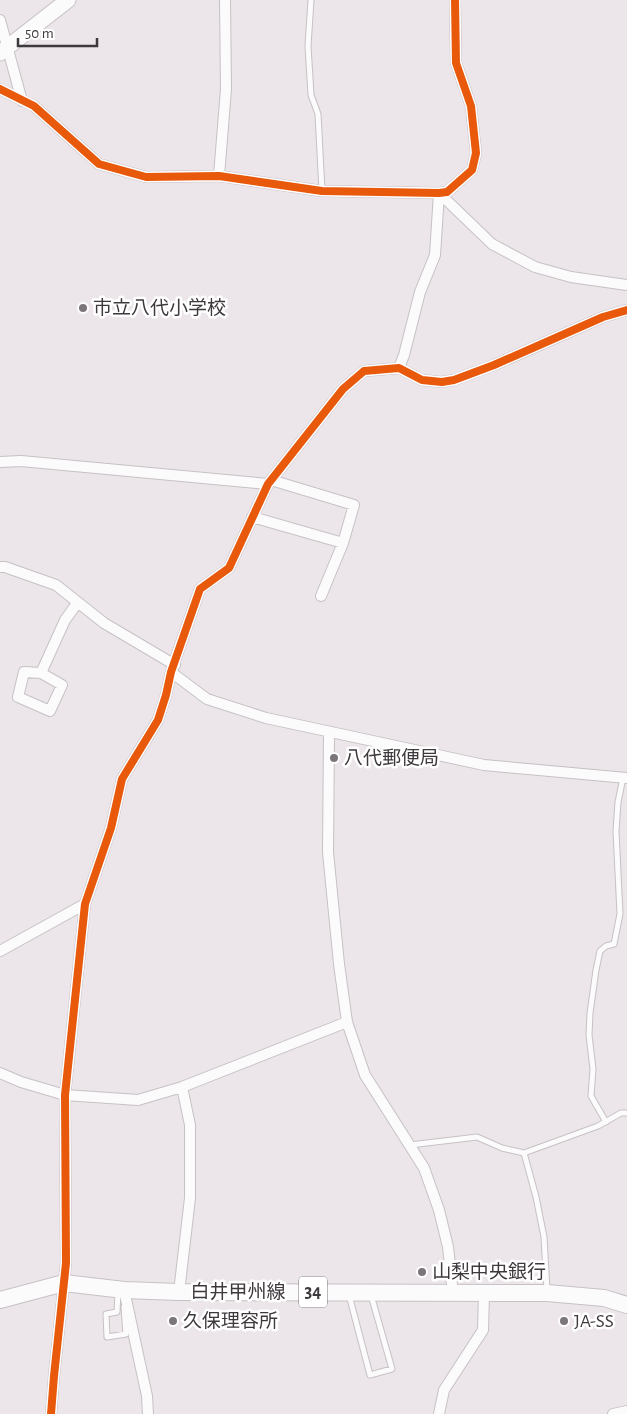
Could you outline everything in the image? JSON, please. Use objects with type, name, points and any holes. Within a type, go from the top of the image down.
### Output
[{"type":"main road","name":"白井甲州線","points":[[0,1300],[64,1283],[121,1289],[179,1292],[547,1293],[604,1298],[627,1305]]},
{"type":"street","points":[[4,49],[68,0]]},
{"type":"street","points":[[219,176],[226,89],[225,0]]},
{"type":"street","points":[[0,89],[34,106],[99,164],[146,177],[219,176],[322,191],[447,192],[472,170],[476,153],[471,106],[456,63],[455,0]]},
{"type":"street","points":[[0,20],[4,49],[22,101]]},
{"type":"street","points":[[439,193],[492,244],[535,267],[572,277],[627,285]]},
{"type":"street","points":[[399,368],[420,292],[435,255],[439,193]]},
{"type":"street","points":[[51,1414],[66,1263],[65,1095],[85,904],[111,828],[122,779],[158,720],[200,589],[229,568],[270,482],[343,389],[364,372],[399,368],[422,380],[442,382],[454,380],[494,365],[604,317],[627,310]]},
{"type":"street","points":[[0,462],[21,461],[270,482],[354,505],[343,542],[321,596]]},
{"type":"street","points":[[252,517],[343,542]]},
{"type":"street","points":[[0,567],[5,567],[56,585],[104,623],[173,669],[207,699],[266,718],[484,765],[625,778]]},
{"type":"street","points":[[41,673],[65,620],[78,602]]},
{"type":"street","points":[[24,672],[41,673],[62,685],[50,711],[18,696],[24,672]]},
{"type":"street","points":[[329,733],[328,852],[339,964],[347,1022],[365,1074],[424,1168],[439,1210],[448,1247],[453,1293]]},
{"type":"street","points":[[0,951],[85,904]]},
{"type":"street","points":[[0,1073],[21,1082],[65,1095],[138,1100],[182,1087],[347,1022]]},
{"type":"street","points":[[179,1292],[190,1198],[190,1125],[182,1087]]},
{"type":"street","points":[[121,1289],[147,1396],[148,1414]]},
{"type":"street","points":[[439,1414],[444,1390],[483,1330],[484,1294]]},
{"type":"street","points":[[613,1414],[627,1411]]},
{"type":"lane","points":[[311,0],[308,46],[312,95],[318,114],[322,191]]},
{"type":"lane","points":[[606,1122],[590,1096],[593,1069],[590,1013],[600,952],[606,946],[614,944],[620,914],[616,830],[618,802],[625,778]]},
{"type":"lane","points":[[410,1145],[477,1137],[502,1148],[524,1153],[606,1122],[627,1112]]},
{"type":"lane","points":[[524,1153],[544,1237],[547,1293]]},
{"type":"lane","points":[[121,1289],[126,1334],[107,1337],[106,1314],[117,1312],[121,1289]]},
{"type":"lane","points":[[348,1292],[370,1375],[392,1369],[371,1292]]},
{"type":"cycle path","points":[[0,89],[34,106],[99,164],[146,177],[219,176],[322,191],[447,192],[472,170],[476,153],[471,106],[456,63],[455,0]]},
{"type":"cycle path","points":[[51,1414],[66,1263],[65,1095],[85,904],[111,828],[122,779],[158,720],[171,672],[200,589],[229,568],[268,484],[343,389],[364,371],[399,368],[422,380],[442,382],[454,380],[494,365],[603,317],[627,310]]},
{"type":"place","name":"市立八代小学校","points":[[83,308]]},
{"type":"place","name":"八代郵便局","points":[[334,758]]},
{"type":"place","name":"山梨中央銀行","points":[[422,1272]]},
{"type":"place","name":"久保理容所","points":[[173,1321]]},
{"type":"place","name":"JA-SS","points":[[564,1321]]}]
